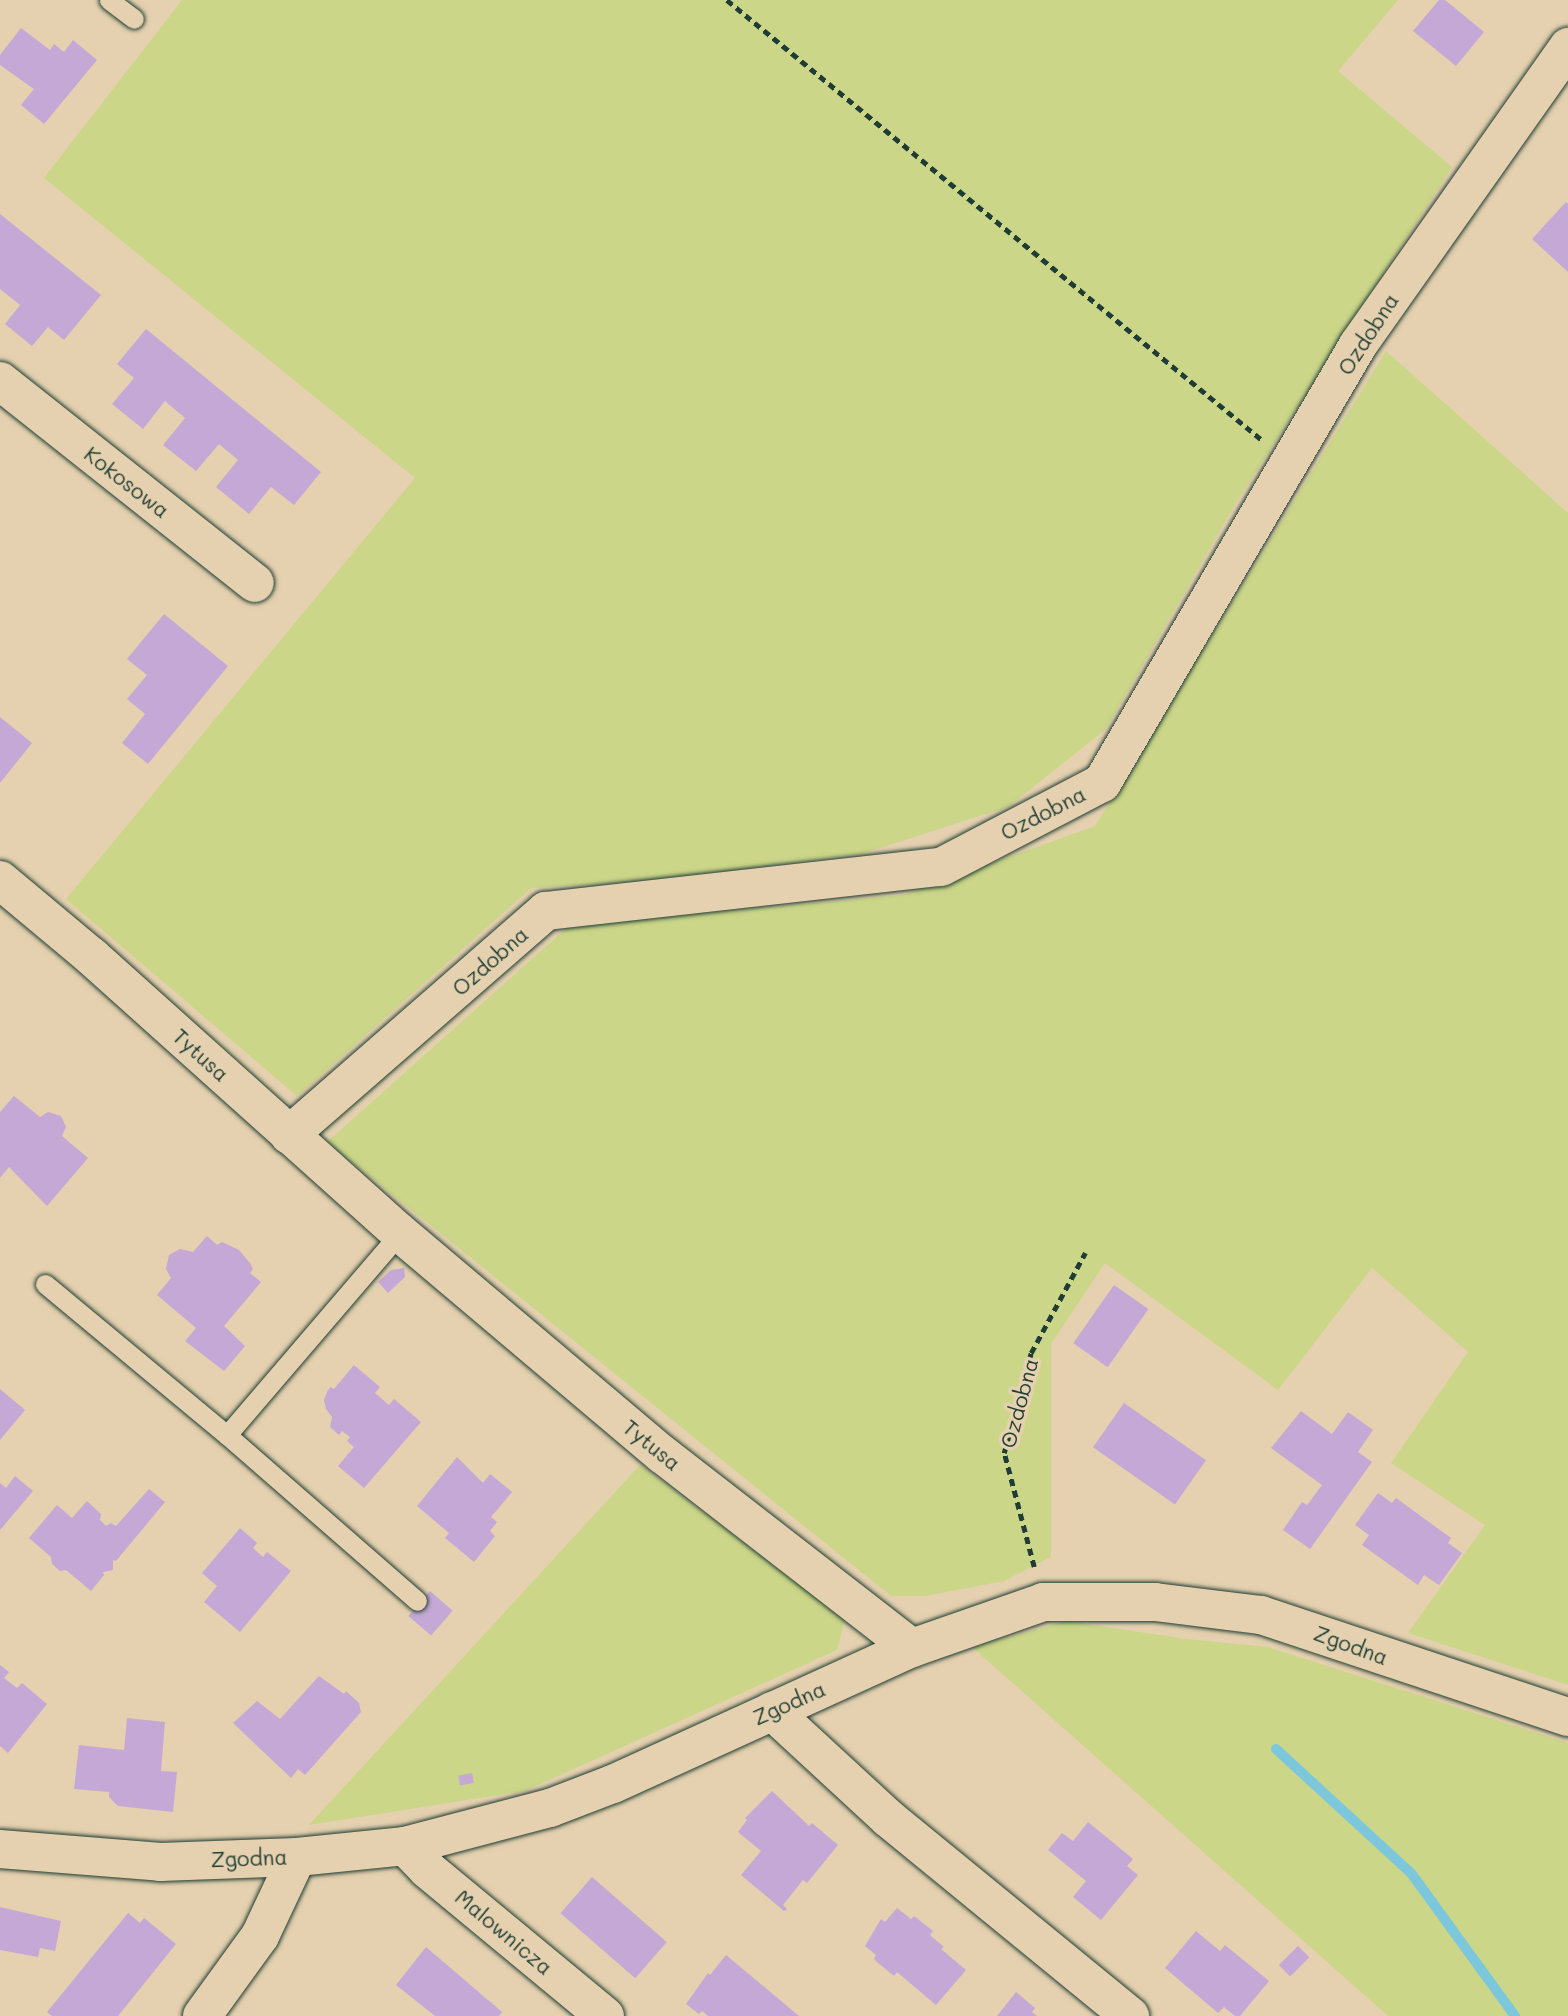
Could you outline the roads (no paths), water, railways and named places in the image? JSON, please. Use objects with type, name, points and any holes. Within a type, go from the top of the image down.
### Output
[{"type":"street","name":"Ozdobna","points":[[289,1135],[545,911],[941,867],[1102,783],[1358,345],[1561,70]]},
{"type":"street","name":"Kokosowa","points":[[0,381],[255,583]]},
{"type":"street","name":"Tytusa","points":[[0,880],[92,956],[400,1233],[663,1455],[912,1648]]},
{"type":"street","name":"Zgodna","points":[[2,1844],[160,1862],[297,1857],[405,1846],[550,1808],[600,1789],[912,1648],[1043,1602],[1155,1602],[1261,1615],[1568,1717]]},
{"type":"street","points":[[772,1711],[888,1818],[1130,2016]]},
{"type":"street","name":"Malownicza","points":[[405,1846],[427,1869],[605,2016]]},
{"type":"street","points":[[202,2016],[260,1936],[297,1857]]},
{"type":"lane","points":[[109,0],[134,19]]},
{"type":"lane","points":[[227,1435],[400,1233]]},
{"type":"lane","points":[[45,1283],[227,1435],[417,1601]]},
{"type":"waterway","points":[[1276,1749],[1411,1873],[1515,2016]]}]
